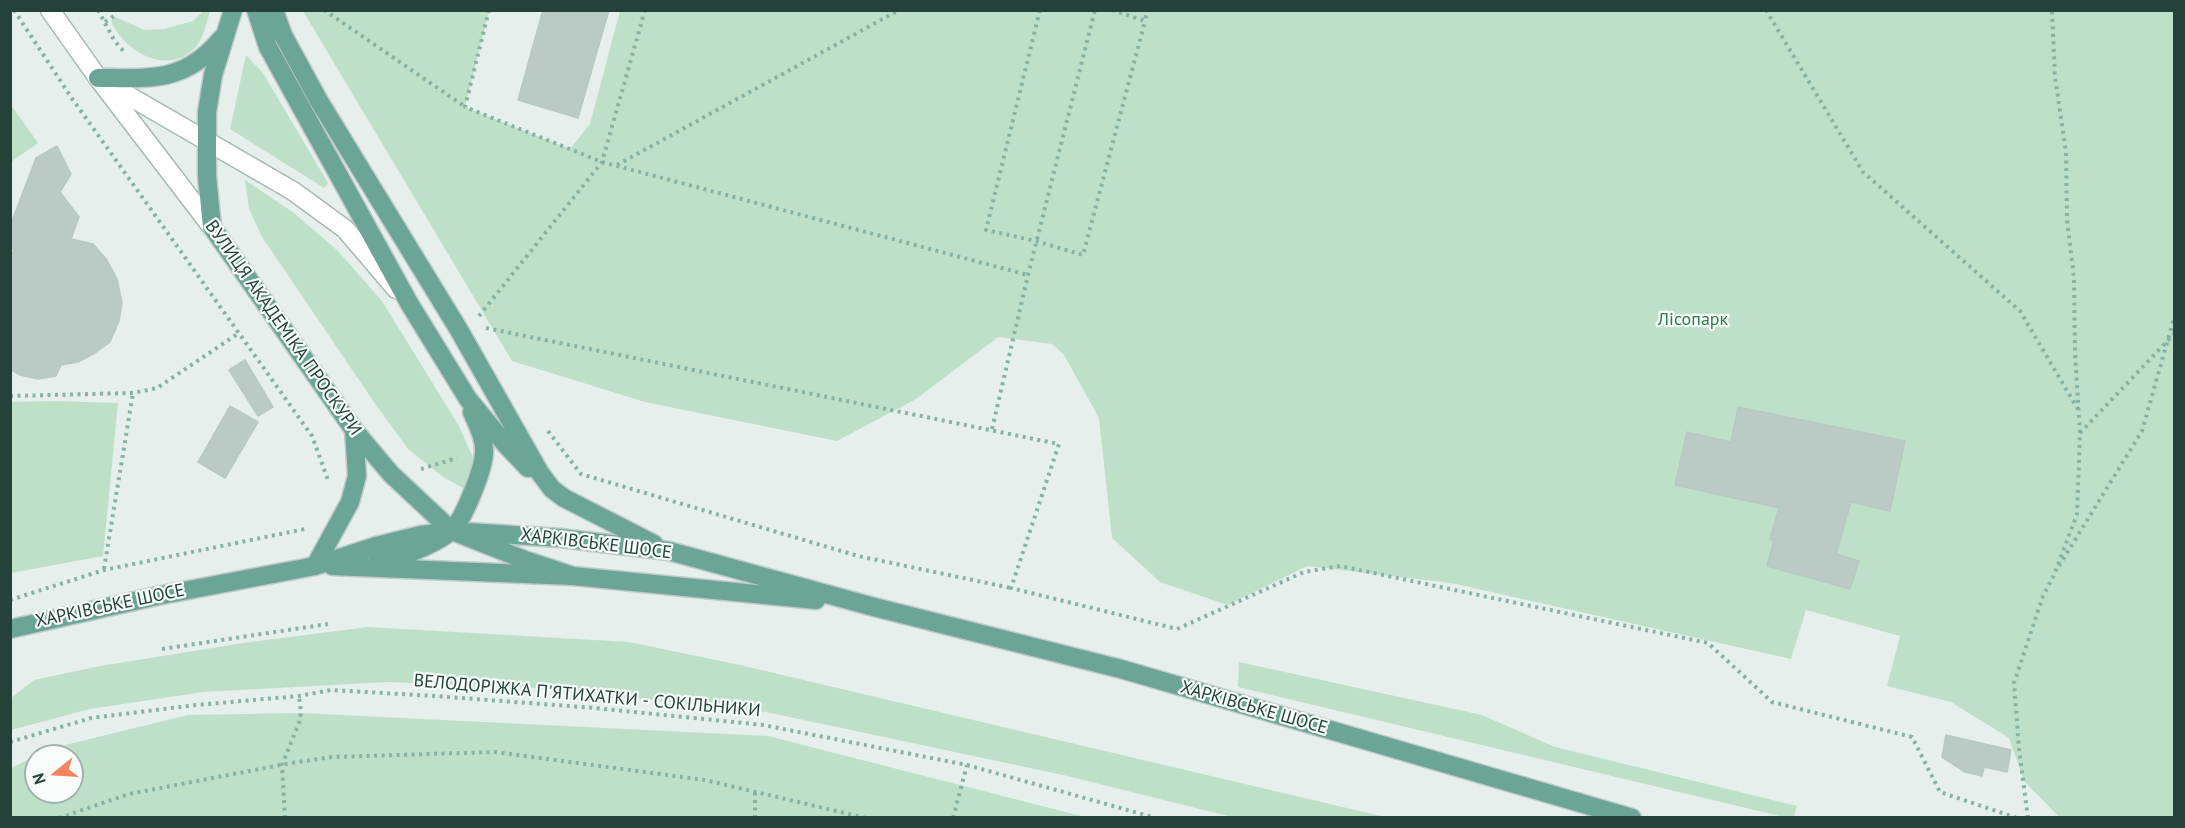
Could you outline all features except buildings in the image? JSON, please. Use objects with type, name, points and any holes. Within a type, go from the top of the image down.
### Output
[{"type":"main road","points":[[212,226],[207,176],[207,112],[213,75],[233,10]]},
{"type":"main road","points":[[256,10],[268,47],[409,303],[468,399],[506,445],[552,489],[585,511],[669,551]]},
{"type":"main road","points":[[274,10],[283,35],[319,101],[459,330],[529,457],[552,489]]},
{"type":"main road","points":[[98,78],[153,78],[172,75],[208,56],[225,35]]},
{"type":"main road","name":"ВУЛИЦЯ АКАДЕМІКА ПРОСКУРИ","points":[[212,226],[354,430],[391,474],[452,531],[573,576]]},
{"type":"main road","points":[[356,567],[401,556],[452,531],[468,502],[479,474],[484,451],[481,433],[468,399]]},
{"type":"main road","points":[[315,566],[350,502],[357,476],[354,430]]},
{"type":"main road","name":"ХАРКІВСЬКЕ ШОСЕ","points":[[10,629],[177,592],[315,566],[376,546],[421,535],[452,531],[560,538],[669,551],[874,607],[1121,669],[1632,818]]},
{"type":"main road","name":"ХАРКІВСЬКЕ ШОСЕ","points":[[315,566],[573,576],[874,607]]},
{"type":"street","name":"ВУЛИЦЯ АКАДЕМІКА ПРОСКУРИ","points":[[50,10],[98,78],[212,226]]},
{"type":"street","points":[[98,78],[293,191],[345,229],[409,303]]},
{"type":"path","points":[[14,10],[71,97],[312,436],[328,478],[328,486]]},
{"type":"path","points":[[324,10],[465,107],[602,162],[1028,275]]},
{"type":"path","points":[[465,107],[489,10]]},
{"type":"path","points":[[479,316],[602,162],[645,10]]},
{"type":"path","points":[[616,165],[899,10]]},
{"type":"path","points":[[1040,10],[986,230],[1036,241],[1083,255],[1147,10]]},
{"type":"path","points":[[992,429],[1036,241],[1095,10]]},
{"type":"path","points":[[1112,10],[1145,21]]},
{"type":"path","points":[[1766,10],[1863,172],[2020,311],[2079,412]]},
{"type":"path","points":[[2052,10],[2055,77],[2066,152],[2067,220],[2074,279],[2075,353],[2080,433],[2077,514],[2054,575]]},
{"type":"path","points":[[105,22],[117,14]]},
{"type":"path","points":[[2028,818],[2019,749],[2014,683],[2043,596],[2142,431],[2175,318]]},
{"type":"path","points":[[483,328],[1059,444],[1011,588]]},
{"type":"path","points":[[10,396],[133,393],[157,388],[239,333]]},
{"type":"path","points":[[2080,433],[2175,334]]},
{"type":"path","points":[[104,570],[133,393]]},
{"type":"path","points":[[542,422],[581,474],[858,556],[1011,588],[1177,629],[1304,572],[1340,566],[1708,643],[1772,702],[1912,737],[1940,792],[2017,818]]},
{"type":"path","points":[[411,472],[467,456]]},
{"type":"path","points":[[10,600],[104,570],[309,528]]},
{"type":"path","points":[[162,649],[328,624]]},
{"type":"path","name":"ВЕЛОДОРІЖКА П'ЯТИХАТКИ - СОКІЛЬНИКИ","points":[[10,742],[91,718],[196,705],[299,696],[331,690],[435,696],[763,724],[967,765],[1156,818]]},
{"type":"path","points":[[285,818],[282,765],[299,723],[301,713],[299,696]]},
{"type":"path","points":[[59,818],[129,794],[332,757],[495,752],[705,780],[866,818]]},
{"type":"path","points":[[953,818],[967,765]]},
{"type":"path","points":[[755,792],[755,818]]},
{"type":"green space","points":[[204,10],[210,11],[200,41],[183,57],[171,60],[158,60],[135,50],[125,42],[111,21],[115,17],[145,30],[164,29],[193,21]]},
{"type":"green space","name":"Лісопарк","points":[[303,11],[489,11],[465,107],[570,149],[590,124],[620,11],[2174,11],[2174,817],[2059,817],[2024,781],[2009,738],[1951,702],[1887,686],[1900,636],[1806,610],[1791,659],[1451,583],[1307,566],[1228,605],[1160,582],[1112,538],[1099,418],[1064,355],[1052,344],[998,337],[916,399],[837,441],[645,402],[512,361]]},
{"type":"green space","points":[[246,55],[263,73],[328,183],[324,188],[230,129]]},
{"type":"green space","points":[[11,105],[38,143],[10,162]]},
{"type":"green space","points":[[245,180],[294,213],[338,251],[382,301],[459,426],[475,462],[463,488],[443,477],[408,449],[376,405],[262,237],[249,209]]},
{"type":"green space","points":[[11,402],[118,403],[103,556],[11,573]]},
{"type":"green space","points":[[368,627],[629,642],[740,665],[1385,817],[1232,817],[1063,775],[766,712],[534,688],[388,682],[203,692],[90,709],[11,730],[11,698],[34,680],[100,666],[243,643]]},
{"type":"green space","points":[[1239,662],[1482,715],[1555,747],[1797,806],[1794,817],[1784,817],[1238,687]]},
{"type":"green space","points":[[301,713],[768,736],[1085,817],[11,817],[11,768],[24,762],[24,804],[84,804],[84,744],[69,744],[188,715]]}]
